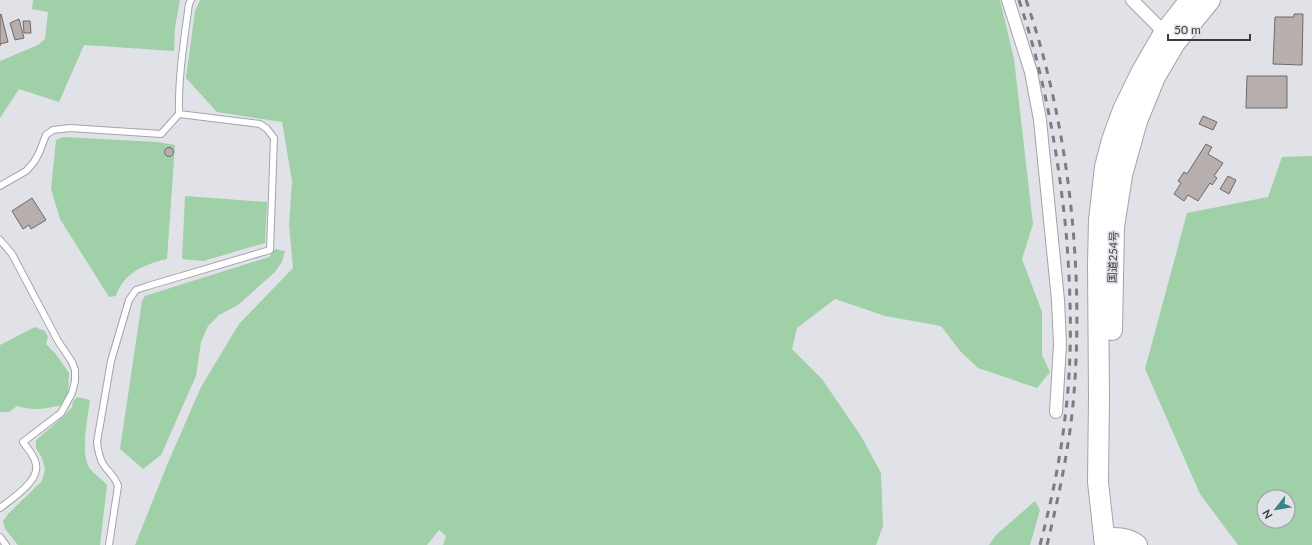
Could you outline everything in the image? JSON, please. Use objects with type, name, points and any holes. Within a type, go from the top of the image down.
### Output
[{"type":"highway","name":"国道254号","points":[[1137,545],[1121,538],[1105,541],[1111,478],[1114,227],[1122,175],[1137,121],[1170,38],[1190,0]]},
{"type":"highway","name":"国道254号","points":[[1170,38],[1210,0]]},
{"type":"street","points":[[1008,0],[1031,72],[1040,120],[1058,300],[1060,344],[1056,412]]},
{"type":"street","points":[[1132,0],[1170,38]]},
{"type":"lane","points":[[0,186],[26,171],[40,153],[46,136],[53,130],[70,128],[161,134],[179,114],[184,41],[189,4],[191,0]]},
{"type":"lane","points":[[109,545],[118,486],[116,479],[103,464],[98,454],[97,442],[111,361],[129,300],[136,290],[270,250],[274,138],[267,129],[260,124],[179,114]]},
{"type":"lane","points":[[0,240],[12,254],[75,370],[75,382],[72,393],[61,412],[23,442],[36,461],[37,472],[31,482],[0,508]]},
{"type":"lane","points":[[0,537],[6,545]]},
{"type":"green space","points":[[33,0],[180,0],[175,28],[174,51],[84,45],[59,102],[19,89],[0,118],[0,61],[38,45],[45,39],[48,12],[32,9]]},
{"type":"green space","points":[[200,0],[1000,0],[1014,59],[1033,224],[1022,259],[1042,312],[1042,355],[1050,372],[1037,388],[978,368],[961,352],[941,326],[885,316],[835,299],[797,328],[792,349],[822,379],[861,436],[881,473],[883,526],[876,545],[443,545],[446,536],[439,530],[427,545],[135,545],[167,465],[201,387],[239,324],[293,268],[289,225],[292,181],[282,122],[217,112],[186,78],[195,11]]},
{"type":"green space","points":[[63,137],[157,142],[175,145],[167,259],[143,267],[129,276],[119,288],[116,296],[109,297],[60,219],[51,189],[56,140]]},
{"type":"green space","points":[[1312,156],[1312,545],[1238,545],[1200,494],[1145,369],[1187,213],[1268,197],[1282,157]]},
{"type":"green space","points":[[185,196],[267,202],[265,243],[203,261],[182,259]]},
{"type":"green space","points":[[275,249],[285,251],[282,262],[275,272],[238,305],[219,315],[208,326],[201,342],[196,376],[161,455],[143,469],[120,449],[142,301],[145,296],[269,257]]},
{"type":"green space","points":[[35,327],[45,331],[48,337],[46,344],[55,353],[69,373],[68,395],[62,405],[50,408],[29,409],[17,406],[9,412],[0,412],[0,345]]},
{"type":"green space","points":[[77,397],[90,400],[85,436],[87,464],[91,470],[107,485],[100,545],[18,545],[5,529],[3,521],[8,514],[42,481],[45,469],[42,458],[36,448],[36,440],[64,416],[72,407],[73,401]]},
{"type":"green space","points":[[1035,501],[1040,510],[1030,545],[989,545],[996,535]]},
{"type":"building","points":[[1,14],[8,42],[0,44],[0,15]]},
{"type":"building","points":[[1294,14],[1303,14],[1302,65],[1273,64],[1275,17],[1294,17]]},
{"type":"building","points":[[19,19],[24,38],[15,40],[10,23]]},
{"type":"building","points":[[23,21],[30,21],[31,33],[24,33]]},
{"type":"building","points":[[1247,76],[1287,76],[1287,108],[1246,108]]},
{"type":"building","points":[[1203,116],[1217,122],[1213,130],[1199,124]]},
{"type":"building","points":[[1206,144],[1212,147],[1208,154],[1223,163],[1214,176],[1217,178],[1212,185],[1210,183],[1198,201],[1188,195],[1184,201],[1174,194],[1181,183],[1178,181],[1184,172],[1187,174]]},
{"type":"building","points":[[169,147],[174,152],[169,157],[164,152]]},
{"type":"building","points":[[1228,176],[1236,180],[1229,194],[1220,189]]},
{"type":"building","points":[[32,198],[46,220],[31,229],[29,225],[23,229],[12,211]]},
{"type":"railway","points":[[1019,0],[1043,85],[1059,172],[1066,231],[1070,301],[1068,395],[1061,450],[1040,545]]},
{"type":"railway","points":[[1026,0],[1041,46],[1053,95],[1062,144],[1070,194],[1077,295],[1077,345],[1070,432],[1064,470],[1047,545]]}]
